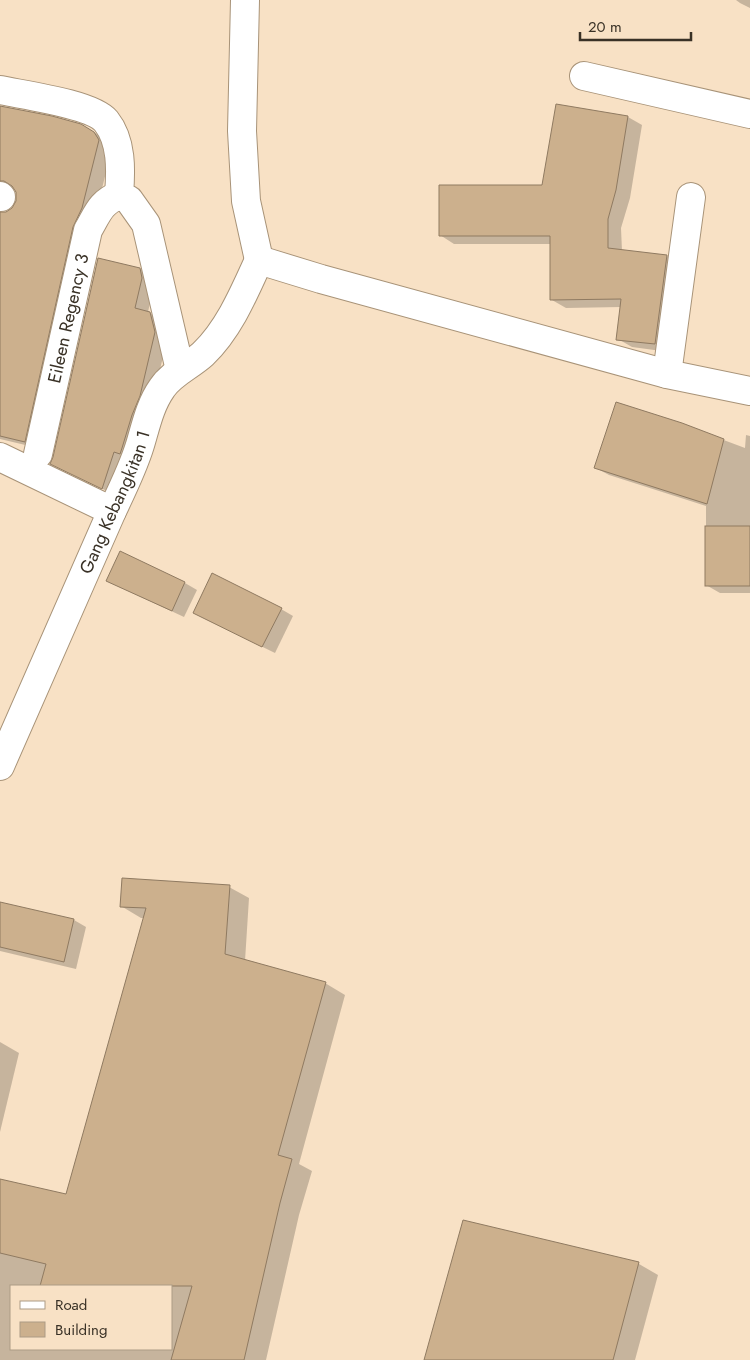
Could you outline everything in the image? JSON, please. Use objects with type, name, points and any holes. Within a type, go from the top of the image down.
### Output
[{"type":"street","points":[[245,0],[242,131],[246,201],[259,260],[321,279],[667,374],[750,391]]},
{"type":"street","points":[[584,76],[750,114]]},
{"type":"street","points":[[0,90],[88,110],[104,119],[114,134],[119,153],[121,174],[119,195],[128,200],[146,224],[180,370]]},
{"type":"street","name":"Eileen Regency 3","points":[[38,454],[88,230],[108,200],[119,195]]},
{"type":"street","points":[[667,374],[691,197]]},
{"type":"street","name":"Gang Kebangkitan 1","points":[[0,766],[127,480],[148,416],[162,388],[180,370],[202,355],[218,337],[240,302],[259,260]]},
{"type":"street","points":[[0,457],[112,511]]},
{"type":"building","points":[[556,104],[628,116],[616,190],[608,219],[608,248],[667,255],[655,344],[616,340],[621,299],[550,300],[550,236],[439,236],[439,185],[542,185]]},
{"type":"building","points":[[0,106],[52,116],[81,124],[94,132],[99,140],[82,208],[73,227],[25,442],[0,436],[0,212],[6,212],[12,208],[16,201],[16,192],[12,186],[4,181],[0,181]]},
{"type":"building","points":[[98,258],[140,268],[142,278],[135,308],[150,312],[155,332],[140,396],[120,454],[114,452],[102,489],[50,464]]},
{"type":"building","points":[[616,402],[682,423],[724,439],[707,504],[594,468]]},
{"type":"building","points":[[705,526],[750,526],[750,586],[705,586]]},
{"type":"building","points":[[120,551],[185,582],[172,611],[106,581]]},
{"type":"building","points":[[212,573],[282,608],[262,647],[193,613]]},
{"type":"building","points":[[122,878],[230,885],[225,954],[326,982],[278,1155],[292,1159],[244,1360],[171,1360],[192,1286],[40,1285],[46,1264],[0,1253],[0,1179],[66,1194],[146,908],[120,907]]},
{"type":"building","points":[[0,902],[74,919],[64,962],[0,947]]},
{"type":"building","points":[[463,1220],[639,1262],[613,1360],[424,1360]]}]
